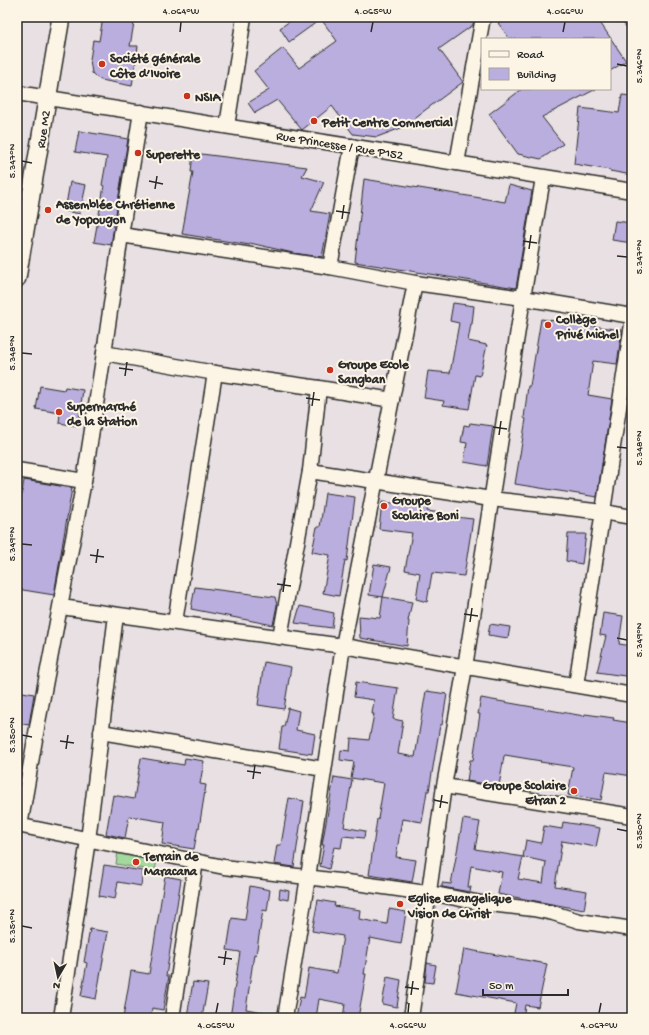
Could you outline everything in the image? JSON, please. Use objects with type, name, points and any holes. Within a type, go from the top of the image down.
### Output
[{"type":"main road","name":"Rue M2","points":[[17,278],[61,17]]},
{"type":"street","points":[[227,126],[244,17]]},
{"type":"street","points":[[457,163],[483,17]]},
{"type":"street","name":"Rue Princesse / Rue P152","points":[[17,93],[632,191]]},
{"type":"street","points":[[141,112],[84,481],[18,826],[224,866],[430,895],[440,895],[481,903],[533,909],[579,921],[632,929]]},
{"type":"street","points":[[330,267],[352,146]]},
{"type":"street","points":[[411,1018],[430,895],[444,786],[465,667],[522,298],[543,178]]},
{"type":"street","points":[[121,235],[330,267],[415,283],[522,298],[632,316]]},
{"type":"street","points":[[285,1018],[343,646],[415,283]]},
{"type":"street","points":[[576,685],[632,324]]},
{"type":"street","points":[[104,352],[215,373],[392,400]]},
{"type":"street","points":[[175,622],[215,373]]},
{"type":"street","points":[[280,637],[310,471],[319,388]]},
{"type":"street","points":[[17,470],[84,481]]},
{"type":"street","points":[[310,471],[491,499],[603,512],[632,517]]},
{"type":"street","points":[[61,607],[343,646],[632,695]]},
{"type":"street","points":[[61,1018],[88,840],[116,615]]},
{"type":"street","points":[[101,732],[324,769]]},
{"type":"street","points":[[444,786],[632,816]]},
{"type":"street","points":[[172,1018],[196,861]]},
{"type":"green space","name":"Terrain de Maracana","points":[[118,852],[157,859],[155,871],[116,864]]},
{"type":"building","points":[[103,17],[135,17],[130,46],[138,46],[132,86],[101,80],[92,73],[90,60],[93,40],[99,41]]},
{"type":"building","points":[[296,17],[474,17],[473,25],[439,49],[463,82],[401,128],[377,137],[353,134],[332,106],[302,130],[277,100],[255,113],[248,103],[269,90],[254,71],[283,48],[299,68],[337,41],[321,19],[289,42],[280,28]]},
{"type":"building","points":[[510,17],[591,17],[595,23],[599,21],[610,38],[509,38],[498,23]]},
{"type":"building","points":[[619,17],[632,17],[632,35]]},
{"type":"building","points":[[611,39],[626,61],[611,70]]},
{"type":"building","points":[[521,90],[594,90],[542,117],[563,144],[541,159],[518,154],[489,114]]},
{"type":"building","points":[[622,95],[632,96],[632,175],[574,164],[580,108],[619,113]]},
{"type":"building","points":[[79,131],[128,139],[111,245],[94,242],[104,186],[102,185],[107,157],[75,152]]},
{"type":"building","points":[[193,153],[307,167],[302,176],[324,182],[311,211],[330,214],[322,257],[293,253],[250,243],[250,245],[182,234],[193,172],[191,172]]},
{"type":"building","points":[[364,179],[505,202],[509,185],[532,191],[516,288],[355,262]]},
{"type":"building","points":[[70,182],[86,185],[80,214],[65,211]]},
{"type":"building","points":[[615,221],[632,223],[632,243],[612,240]]},
{"type":"building","points":[[453,303],[474,306],[468,341],[487,345],[480,376],[475,375],[469,409],[443,405],[444,401],[424,398],[428,371],[450,373],[459,323],[450,321]]},
{"type":"building","points":[[541,319],[622,330],[617,364],[593,361],[588,395],[612,399],[597,497],[515,484],[526,419],[524,418],[528,386],[530,386]]},
{"type":"building","points":[[40,386],[64,390],[65,387],[83,390],[78,426],[59,423],[60,413],[36,409]]},
{"type":"building","points":[[470,423],[493,426],[487,466],[464,462],[467,443],[461,442],[464,425],[469,426]]},
{"type":"building","points":[[24,480],[72,488],[54,595],[17,589],[17,524]]},
{"type":"building","points":[[325,493],[355,497],[347,561],[345,560],[339,596],[323,593],[330,555],[312,552],[317,527],[320,527]]},
{"type":"building","points":[[382,502],[428,506],[427,511],[448,514],[447,516],[473,519],[464,576],[432,573],[427,602],[416,599],[420,573],[405,570],[412,533],[379,529]]},
{"type":"building","points":[[568,534],[586,534],[582,564],[566,561]]},
{"type":"building","points":[[374,564],[391,567],[383,597],[369,595]]},
{"type":"building","points":[[195,587],[275,597],[277,605],[273,625],[191,609]]},
{"type":"building","points":[[383,597],[412,602],[408,621],[407,646],[360,638],[359,616],[380,618]]},
{"type":"building","points":[[300,606],[334,613],[332,628],[295,623]]},
{"type":"building","points":[[603,613],[623,616],[619,644],[632,646],[632,677],[597,672],[606,636],[600,635]]},
{"type":"building","points":[[490,624],[510,627],[508,638],[488,635]]},
{"type":"building","points":[[264,662],[291,667],[284,709],[258,705]]},
{"type":"building","points":[[356,682],[398,688],[393,719],[403,721],[398,754],[415,757],[426,691],[447,694],[422,822],[402,819],[396,857],[416,860],[412,882],[369,875],[384,783],[351,778],[354,762],[340,760],[341,750],[350,751],[351,738],[369,740],[374,714],[372,714],[374,700],[354,697]]},
{"type":"building","points":[[17,691],[34,694],[29,725],[17,723]]},
{"type":"building","points":[[481,698],[584,716],[585,714],[614,718],[613,720],[632,723],[632,776],[606,772],[601,800],[568,795],[573,767],[505,755],[499,786],[467,781],[470,760],[473,760]]},
{"type":"building","points":[[288,708],[299,711],[296,730],[315,734],[312,754],[279,749],[282,727],[284,727]]},
{"type":"building","points":[[141,758],[184,765],[185,758],[204,761],[200,784],[206,785],[194,849],[162,844],[165,822],[129,816],[125,838],[106,834],[113,795],[134,799]]},
{"type":"building","points":[[334,777],[352,780],[344,827],[365,831],[364,838],[343,836],[341,848],[334,847],[329,869],[320,866],[324,845],[322,845]]},
{"type":"building","points":[[289,798],[304,801],[294,867],[274,864],[277,845],[281,845]]},
{"type":"building","points":[[463,819],[480,822],[475,849],[523,857],[526,840],[541,843],[544,826],[562,829],[563,822],[600,828],[596,847],[562,841],[555,886],[587,891],[584,910],[498,894],[502,872],[471,866],[468,887],[471,887],[470,892],[442,887],[442,883],[451,884]],"holes":[[[523,857],[546,862],[543,883],[518,879]]]},
{"type":"building","points":[[104,865],[143,871],[141,886],[118,882],[115,899],[99,896]]},
{"type":"building","points":[[165,876],[181,879],[166,976],[169,976],[163,1010],[152,1008],[151,1018],[123,1018],[131,971],[149,974]]},
{"type":"building","points":[[250,886],[270,890],[267,911],[263,910],[256,955],[254,954],[246,1009],[268,1013],[268,1018],[230,1018],[240,952],[227,950],[232,918],[245,920]]},
{"type":"building","points":[[280,889],[289,891],[288,900],[279,898]]},
{"type":"building","points":[[318,900],[335,903],[334,906],[360,910],[359,919],[387,924],[389,909],[406,912],[401,944],[370,938],[364,974],[366,974],[358,1018],[343,1018],[345,1004],[319,999],[316,1018],[296,1018],[300,997],[304,998],[309,968],[337,973],[343,936],[312,931]]},
{"type":"building","points":[[90,929],[108,932],[96,999],[81,996],[87,963],[84,962]]},
{"type":"building","points":[[464,949],[547,964],[538,1007],[525,1005],[523,1018],[513,1018],[516,1003],[456,992]]},
{"type":"building","points":[[427,963],[436,965],[433,983],[425,982]]},
{"type":"building","points":[[387,977],[401,980],[397,1007],[382,1004]]},
{"type":"building","points":[[193,982],[208,984],[202,1018],[189,1018],[190,1012],[188,1011]]},
{"type":"place","name":"Société générale Côte d’Ivoire","points":[[102,64]]},
{"type":"place","name":"NSIA","points":[[187,96]]},
{"type":"place","name":"Petit Centre Commercial","points":[[314,121]]},
{"type":"place","name":"Superette","points":[[138,153]]},
{"type":"place","name":"Assemblée Chrétienne de Yopougon","points":[[48,210]]},
{"type":"place","name":"Collège Privé Michel","points":[[548,325]]},
{"type":"place","name":"Groupe Ecole Sangban","points":[[330,370]]},
{"type":"place","name":"Supermarché de la Station","points":[[59,412]]},
{"type":"place","name":"Groupe Scolaire Boni","points":[[384,506]]},
{"type":"place","name":"Groupe Scolaire Etran 2","points":[[574,791]]},
{"type":"place","name":"Terrain de Maracana","points":[[136,862]]},
{"type":"place","name":"Eglise Evangelique Vision de Christ","points":[[400,904]]}]
